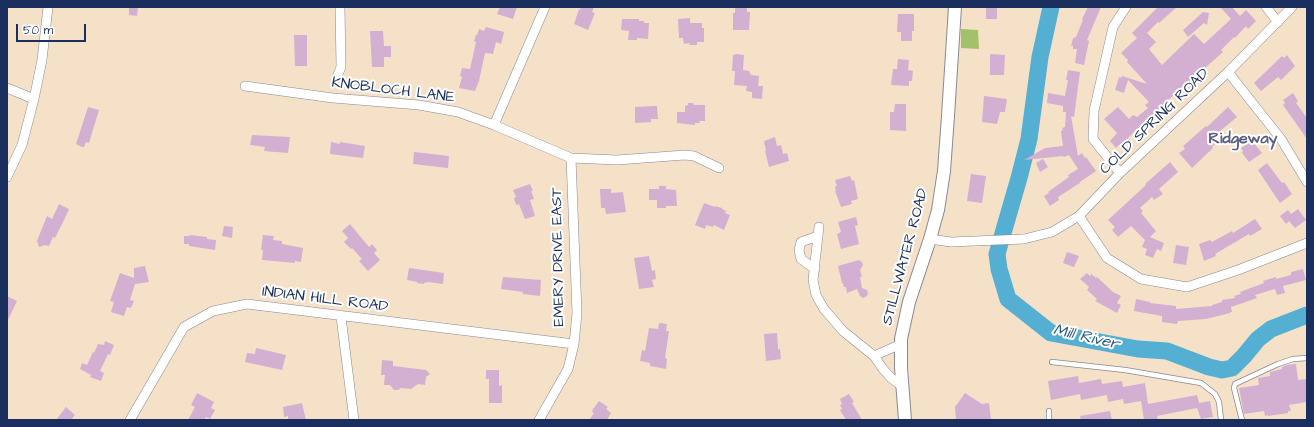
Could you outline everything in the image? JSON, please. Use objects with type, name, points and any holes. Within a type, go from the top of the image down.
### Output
[{"type":"main road","name":"STILLWATER ROAD","points":[[906,420],[902,386],[901,344],[909,302],[938,210],[944,171],[955,7]]},
{"type":"street","points":[[7,177],[22,145],[34,99],[42,60],[48,7]]},
{"type":"street","points":[[337,77],[341,67],[340,7]]},
{"type":"street","points":[[494,125],[545,7]]},
{"type":"street","points":[[1120,173],[1093,139],[1094,111],[1113,27],[1126,7]]},
{"type":"street","points":[[1266,7],[1278,22]]},
{"type":"street","name":"COLD SPRING ROAD","points":[[930,239],[951,242],[1024,239],[1052,232],[1079,216],[1120,173],[1228,72],[1292,7]]},
{"type":"street","points":[[1228,72],[1281,139],[1307,182]]},
{"type":"street","name":"KNOBLOCH LANE","points":[[245,86],[333,98],[419,105],[458,112],[494,125],[571,158],[617,160],[685,155],[694,156],[719,168]]},
{"type":"street","points":[[7,88],[34,99]]},
{"type":"street","name":"EMERY DRIVE EAST","points":[[539,420],[568,369],[574,344],[577,313],[571,158]]},
{"type":"street","points":[[1079,216],[1107,258],[1141,279],[1187,287],[1238,270],[1307,242]]},
{"type":"street","points":[[819,227],[813,280],[816,295],[824,309],[843,331],[874,356],[891,378],[902,386]]},
{"type":"street","points":[[814,269],[801,259],[798,250],[801,242],[818,236]]},
{"type":"street","name":"INDIAN HILL ROAD","points":[[130,420],[184,327],[213,311],[247,304],[342,317],[574,344]]},
{"type":"street","points":[[342,317],[354,420]]},
{"type":"street","points":[[874,356],[901,344]]},
{"type":"lane","points":[[1242,420],[1234,388],[1235,384],[1278,364],[1307,358]]},
{"type":"lane","points":[[1052,362],[1126,370],[1201,383],[1215,394],[1219,402],[1221,420]]},
{"type":"lane","points":[[1049,411],[1049,420]]},
{"type":"green space","points":[[961,29],[978,30],[979,49],[961,48]]},
{"type":"building","points":[[129,7],[138,7],[137,16],[129,15]]},
{"type":"building","points":[[500,7],[517,7],[513,19],[497,14]]},
{"type":"building","points":[[581,7],[594,7],[592,12],[595,13],[588,30],[574,24]]},
{"type":"building","points":[[735,7],[747,7],[747,12],[750,12],[749,30],[733,30],[733,13],[735,13]]},
{"type":"building","points":[[986,7],[997,7],[997,19],[986,19]]},
{"type":"building","points":[[1088,7],[1101,7],[1087,40],[1089,41],[1084,65],[1075,63],[1077,49],[1073,49],[1073,46],[1071,46],[1073,38],[1076,37]]},
{"type":"building","points":[[1158,7],[1177,7],[1147,33],[1156,42],[1149,49],[1162,65],[1194,34],[1204,44],[1231,19],[1220,7],[1232,7],[1240,16],[1246,10],[1256,21],[1248,29],[1246,26],[1221,50],[1223,52],[1190,79],[1193,81],[1185,88],[1183,86],[1144,125],[1146,126],[1137,134],[1135,131],[1116,148],[1110,141],[1117,133],[1104,119],[1118,107],[1129,119],[1133,115],[1137,117],[1148,108],[1145,105],[1149,102],[1128,80],[1124,93],[1115,90],[1119,77],[1121,78],[1122,76],[1147,84],[1121,53],[1137,38],[1132,33]]},
{"type":"building","points":[[1203,12],[1209,13],[1207,25],[1204,23],[1188,37],[1183,30]]},
{"type":"building","points":[[898,14],[914,14],[914,31],[912,31],[912,41],[901,41],[901,32],[897,32]]},
{"type":"building","points":[[690,18],[690,23],[702,23],[702,28],[704,28],[704,42],[697,42],[697,45],[690,45],[689,43],[684,44],[683,38],[679,38],[678,19]]},
{"type":"building","points":[[622,19],[639,19],[639,21],[644,21],[644,23],[649,23],[648,39],[637,38],[637,40],[628,40],[629,31],[621,30]]},
{"type":"building","points":[[486,27],[504,32],[501,44],[496,42],[493,54],[485,53],[479,81],[475,91],[459,88],[462,77],[460,76],[462,68],[470,69],[476,42],[474,41],[476,35],[479,29],[484,31]]},
{"type":"building","points":[[370,31],[383,31],[384,46],[391,46],[391,57],[384,57],[384,67],[372,67]]},
{"type":"building","points":[[294,35],[307,35],[307,66],[295,66]]},
{"type":"building","points":[[990,54],[1005,55],[1004,75],[990,75]]},
{"type":"building","points":[[733,55],[744,55],[743,70],[749,71],[751,75],[759,76],[758,86],[763,86],[762,99],[752,98],[752,92],[746,91],[747,86],[734,85],[735,71],[732,71]]},
{"type":"building","points":[[1287,55],[1295,66],[1281,80],[1278,77],[1261,91],[1254,83],[1282,56],[1284,58]]},
{"type":"building","points":[[898,59],[909,60],[908,70],[913,71],[912,81],[909,81],[909,86],[891,85],[893,69],[897,69]]},
{"type":"building","points":[[1068,70],[1080,72],[1074,117],[1071,116],[1078,156],[1082,153],[1096,171],[1058,197],[1059,200],[1050,206],[1044,196],[1069,177],[1068,175],[1078,169],[1069,155],[1064,157],[1024,160],[1045,148],[1063,146],[1061,131],[1063,130],[1062,128],[1065,127],[1066,112],[1063,112],[1063,106],[1047,103],[1048,93],[1065,96]]},
{"type":"building","points":[[1293,93],[1298,101],[1296,103],[1307,118],[1307,139],[1283,105],[1285,103],[1283,100]]},
{"type":"building","points":[[984,96],[1007,99],[1005,112],[1000,112],[997,124],[982,122]]},
{"type":"building","points":[[688,103],[693,103],[694,105],[705,105],[705,121],[699,121],[700,123],[695,123],[695,125],[677,123],[677,112],[685,112],[685,106],[688,105]]},
{"type":"building","points":[[895,104],[906,104],[906,131],[890,130],[890,112],[894,112]]},
{"type":"building","points":[[657,106],[658,119],[651,119],[651,122],[635,123],[635,107]]},
{"type":"building","points":[[88,107],[99,110],[89,143],[86,142],[84,147],[82,147],[76,144]]},
{"type":"building","points":[[1228,107],[1237,117],[1214,136],[1218,141],[1212,147],[1213,148],[1192,168],[1179,153],[1185,149],[1183,146],[1206,126],[1207,127]]},
{"type":"building","points":[[252,135],[290,137],[288,153],[264,151],[265,147],[250,145]]},
{"type":"building","points":[[775,137],[777,146],[781,145],[783,154],[787,153],[789,161],[769,167],[764,141]]},
{"type":"building","points":[[1252,141],[1262,153],[1249,162],[1242,153],[1243,151],[1241,148]]},
{"type":"building","points":[[331,142],[365,146],[363,158],[330,154]]},
{"type":"building","points":[[414,152],[449,156],[448,168],[413,164]]},
{"type":"building","points":[[1043,159],[1048,167],[1040,172],[1036,163]]},
{"type":"building","points":[[1170,162],[1178,172],[1159,189],[1163,194],[1154,200],[1152,197],[1140,208],[1143,211],[1141,213],[1156,231],[1150,237],[1164,243],[1161,251],[1157,249],[1153,258],[1145,255],[1147,249],[1142,247],[1145,240],[1131,226],[1118,237],[1112,230],[1115,227],[1108,220]]},
{"type":"building","points":[[1267,163],[1282,183],[1284,182],[1292,194],[1280,203],[1258,170]]},
{"type":"building","points":[[971,174],[986,176],[982,203],[967,201]]},
{"type":"building","points":[[850,176],[852,181],[854,180],[858,199],[851,201],[852,204],[841,207],[835,191],[835,186],[837,186],[835,180]]},
{"type":"building","points":[[530,184],[534,199],[530,200],[535,216],[525,219],[519,204],[516,205],[514,198],[516,197],[513,190]]},
{"type":"building","points":[[659,186],[666,186],[666,189],[676,190],[677,206],[657,208],[657,200],[649,200],[649,189],[659,189]]},
{"type":"building","points":[[600,189],[611,189],[611,193],[623,192],[626,212],[606,214],[605,208],[601,208]]},
{"type":"building","points":[[704,203],[722,208],[726,211],[725,213],[730,215],[724,230],[714,225],[713,227],[706,225],[705,229],[695,225]]},
{"type":"building","points":[[59,204],[69,209],[65,218],[55,238],[53,237],[49,246],[45,245],[39,247],[37,241],[47,216],[52,219]]},
{"type":"building","points":[[1298,209],[1306,220],[1295,228],[1289,221],[1286,224],[1280,216],[1288,210],[1291,214]]},
{"type":"building","points":[[856,217],[858,225],[855,226],[859,244],[841,249],[837,234],[841,232],[838,222]]},
{"type":"building","points":[[1255,219],[1262,229],[1250,236],[1249,234],[1215,254],[1216,256],[1204,261],[1199,244],[1210,240],[1212,242],[1232,231],[1233,233]]},
{"type":"building","points":[[350,224],[369,247],[372,244],[377,250],[374,253],[380,260],[368,271],[359,261],[362,259],[344,242],[348,238],[342,231]]},
{"type":"building","points":[[224,226],[233,227],[232,238],[222,236]]},
{"type":"building","points":[[190,235],[207,237],[207,239],[216,240],[215,250],[184,244],[184,236]]},
{"type":"building","points":[[263,235],[274,236],[273,240],[282,241],[282,244],[303,248],[301,262],[295,261],[295,263],[262,260],[263,250],[261,250]]},
{"type":"building","points":[[1176,245],[1189,247],[1186,265],[1173,263]]},
{"type":"building","points":[[1067,252],[1079,256],[1074,267],[1063,263]]},
{"type":"building","points":[[649,256],[652,271],[655,270],[656,279],[652,280],[654,287],[639,289],[634,258]]},
{"type":"building","points":[[859,260],[863,265],[860,270],[862,277],[860,277],[862,288],[867,290],[868,293],[867,296],[863,298],[860,296],[857,289],[847,293],[846,287],[844,287],[842,283],[838,266]]},
{"type":"building","points":[[145,266],[149,282],[135,284],[130,300],[134,301],[131,308],[127,307],[124,316],[111,312],[114,302],[110,301],[120,273],[134,278],[134,268]]},
{"type":"building","points":[[409,268],[444,273],[443,284],[428,282],[424,284],[407,280]]},
{"type":"building","points":[[1303,269],[1306,280],[1283,286],[1285,293],[1277,295],[1275,289],[1255,295],[1257,298],[1231,307],[1232,312],[1230,313],[1206,319],[1178,321],[1177,324],[1162,322],[1162,316],[1134,311],[1136,299],[1150,303],[1176,306],[1176,309],[1212,306],[1222,302],[1222,300],[1235,298],[1234,296],[1241,294],[1240,292],[1264,283],[1263,281],[1291,275],[1291,272]]},
{"type":"building","points":[[1087,273],[1090,276],[1091,274],[1096,278],[1097,277],[1113,292],[1121,296],[1117,303],[1121,305],[1117,313],[1095,301],[1097,299],[1087,290],[1089,287],[1080,279]]},
{"type":"building","points":[[503,277],[541,280],[540,296],[501,289]]},
{"type":"building","points":[[7,296],[17,301],[7,322]]},
{"type":"building","points":[[659,323],[667,324],[666,331],[669,331],[665,358],[667,359],[666,369],[650,366],[650,363],[640,361],[642,350],[645,351],[649,328],[658,329]]},
{"type":"building","points":[[777,333],[778,349],[780,349],[781,359],[766,361],[764,334]]},
{"type":"building","points":[[105,341],[114,345],[110,355],[108,354],[100,371],[104,373],[101,381],[90,377],[91,375],[80,369],[82,363],[87,365],[98,344],[104,345]]},
{"type":"building","points":[[256,348],[286,355],[282,370],[245,362],[247,353],[255,354]]},
{"type":"building","points":[[382,360],[393,361],[393,366],[426,370],[430,374],[426,377],[425,385],[418,384],[411,389],[401,388],[394,390],[390,385],[384,385],[385,375],[381,375]]},
{"type":"building","points":[[1296,364],[1298,380],[1307,379],[1307,402],[1289,405],[1291,411],[1288,411],[1288,413],[1265,416],[1264,411],[1244,414],[1239,388],[1259,385],[1258,378],[1270,376],[1270,372],[1282,369],[1282,367],[1287,365]]},
{"type":"building","points":[[486,370],[499,370],[499,386],[502,385],[502,403],[489,403],[489,379],[486,379]]},
{"type":"building","points":[[1078,376],[1079,383],[1101,379],[1102,384],[1122,381],[1123,387],[1145,383],[1148,404],[1197,395],[1199,403],[1210,401],[1213,417],[1201,419],[1197,408],[1157,416],[1158,420],[1144,420],[1141,401],[1124,404],[1123,399],[1108,402],[1107,395],[1081,400],[1080,394],[1051,400],[1048,381]]},
{"type":"building","points":[[197,393],[214,402],[211,408],[215,410],[210,419],[206,417],[204,420],[188,420],[195,407],[191,405]]},
{"type":"building","points":[[965,393],[982,404],[989,403],[991,419],[956,420],[955,407]]},
{"type":"building","points":[[849,394],[854,402],[852,403],[862,420],[846,420],[840,410],[842,409],[840,405],[842,404],[840,399]]},
{"type":"building","points":[[599,401],[608,407],[606,409],[611,413],[607,420],[589,420],[594,413],[592,412],[593,409]]},
{"type":"building","points":[[302,403],[306,420],[288,420],[288,416],[284,417],[283,407]]},
{"type":"building","points":[[66,407],[75,415],[71,420],[56,420]]},
{"type":"building","points":[[1110,411],[1112,420],[1081,420],[1080,416]]},
{"type":"waterway","name":"Mill River","points":[[1051,7],[1040,57],[1029,139],[997,254],[999,269],[1008,299],[1051,333],[1138,349],[1167,351],[1209,367],[1222,370],[1232,368],[1258,339],[1271,329],[1307,315]]},
{"type":"district","name":"Ridgeway","points":[[1243,140]]}]
